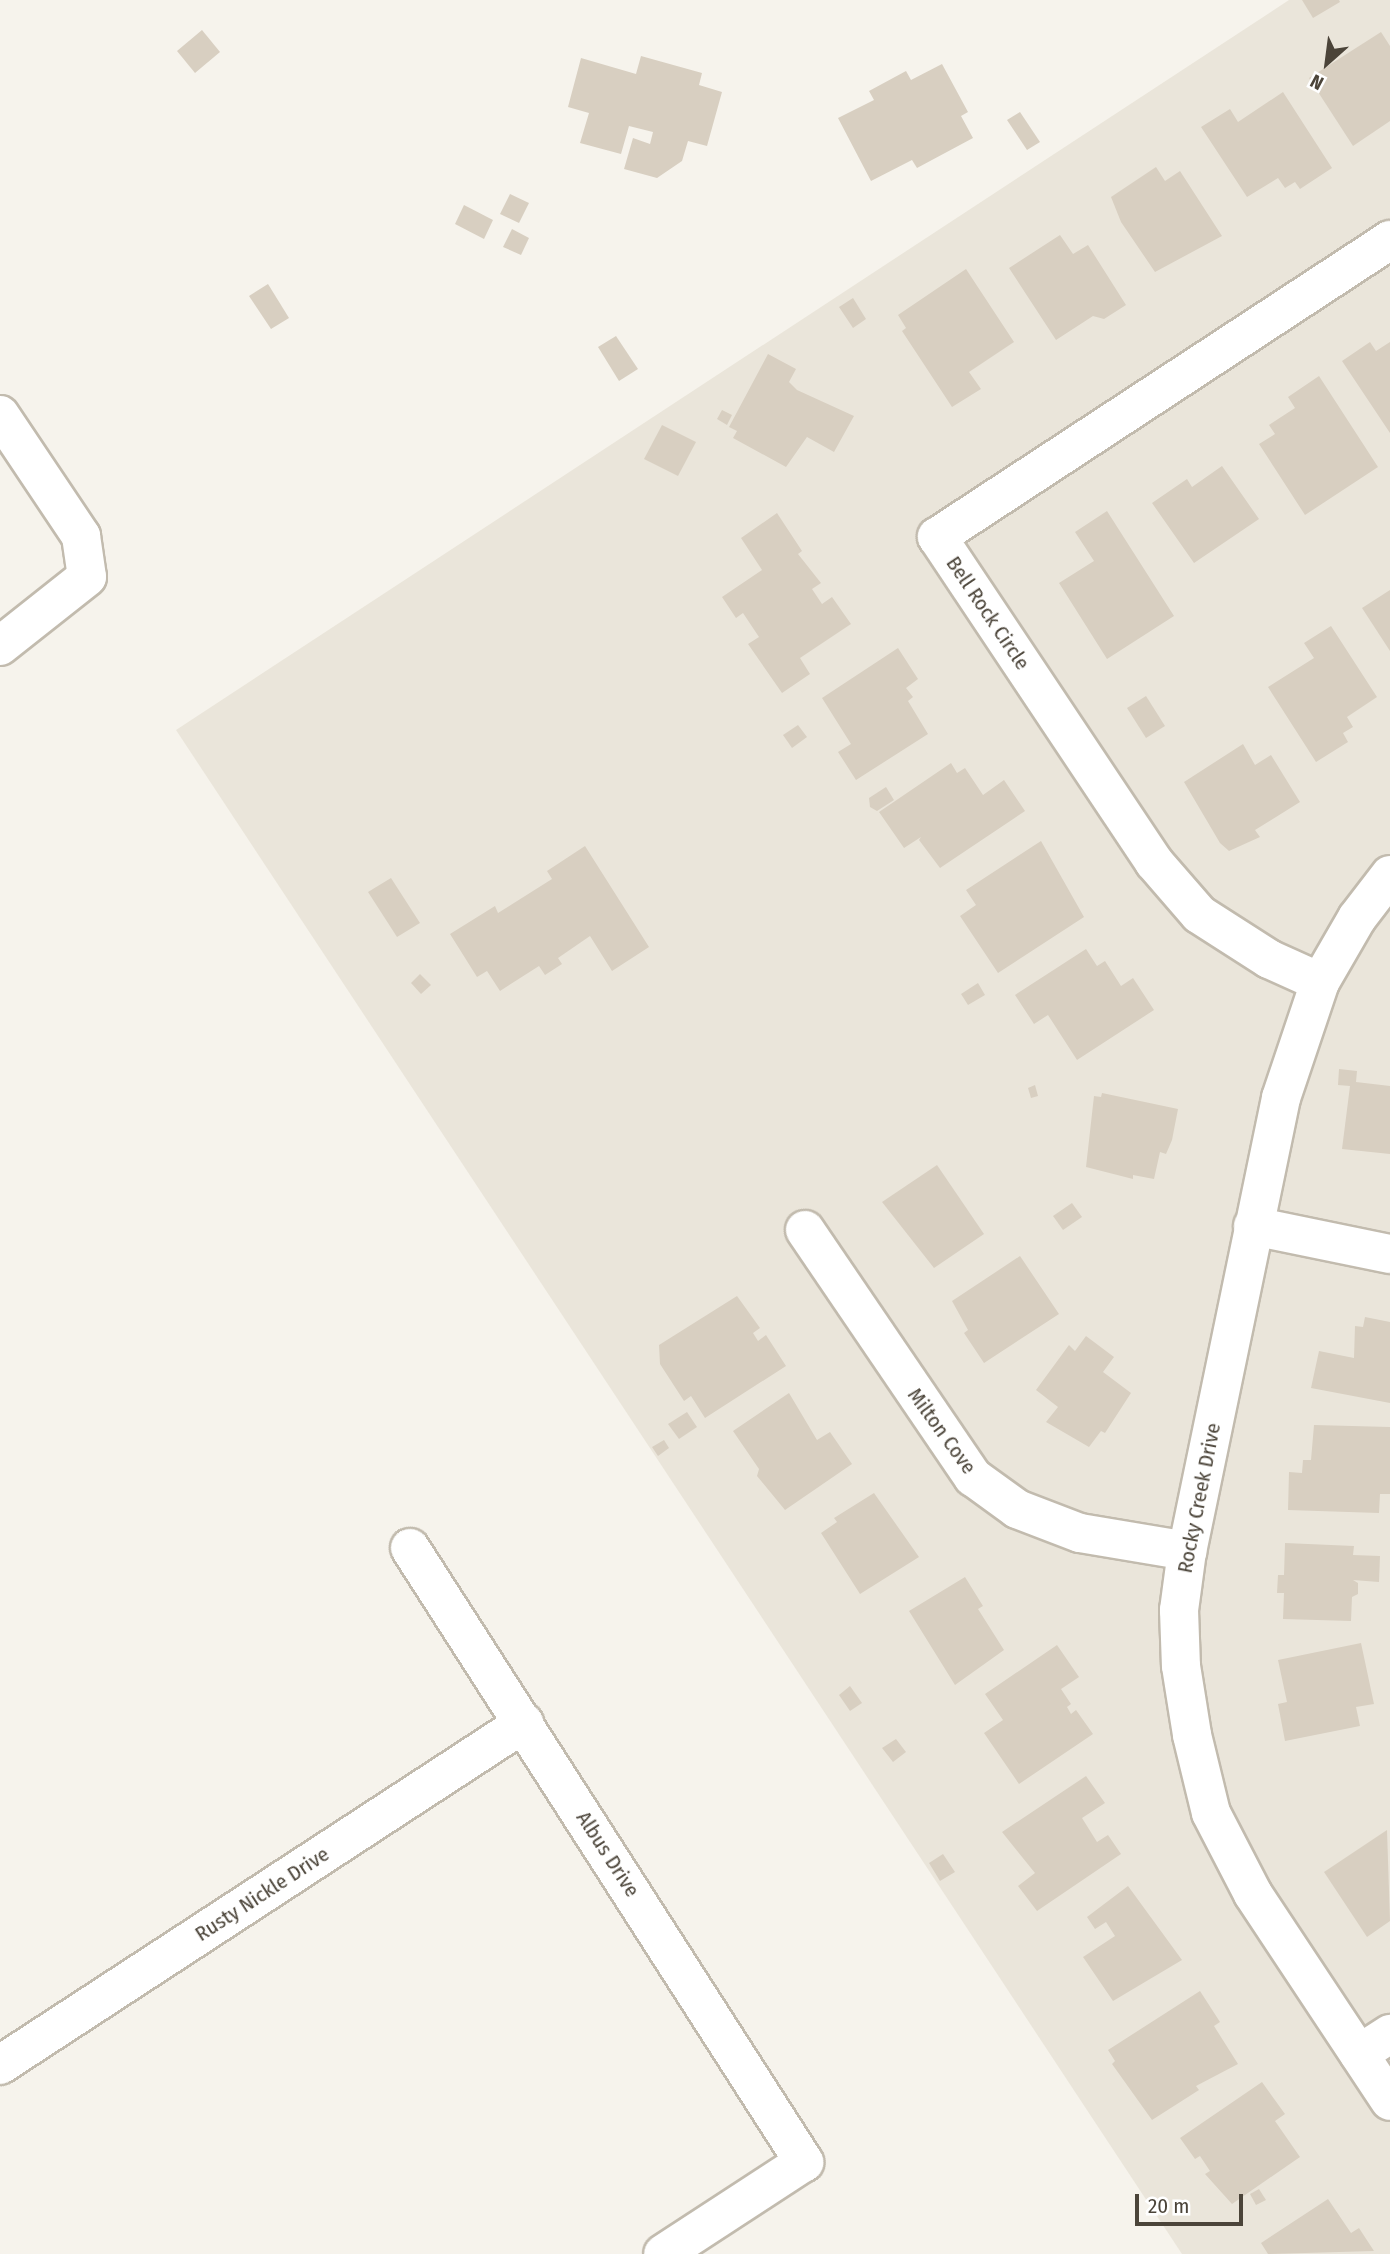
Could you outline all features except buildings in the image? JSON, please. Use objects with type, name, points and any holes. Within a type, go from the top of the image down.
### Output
[{"type":"street","name":"Bell Rock Circle","points":[[1320,982],[1269,959],[1199,914],[1172,883],[937,537],[1390,240]]},
{"type":"street","points":[[0,415],[81,536],[87,577],[0,646]]},
{"type":"street","name":"Rocky Creek Drive","points":[[1390,875],[1357,918],[1320,982],[1281,1098],[1187,1551],[1179,1610],[1181,1666],[1192,1735],[1212,1813],[1252,1894],[1375,2044],[1390,2101]]},
{"type":"street","points":[[1253,1226],[1390,1254]]},
{"type":"street","name":"Milton Cove","points":[[805,1230],[974,1476],[1017,1509],[1080,1533],[1187,1551]]},
{"type":"street","name":"Albus Drive","points":[[410,1548],[804,2162],[663,2254]]},
{"type":"street","name":"Rusty Nickle Drive","points":[[0,2065],[524,1723]]},
{"type":"shaded area","points":[[1289,0],[1390,0],[1390,2254],[1182,2254],[176,730]]}]
